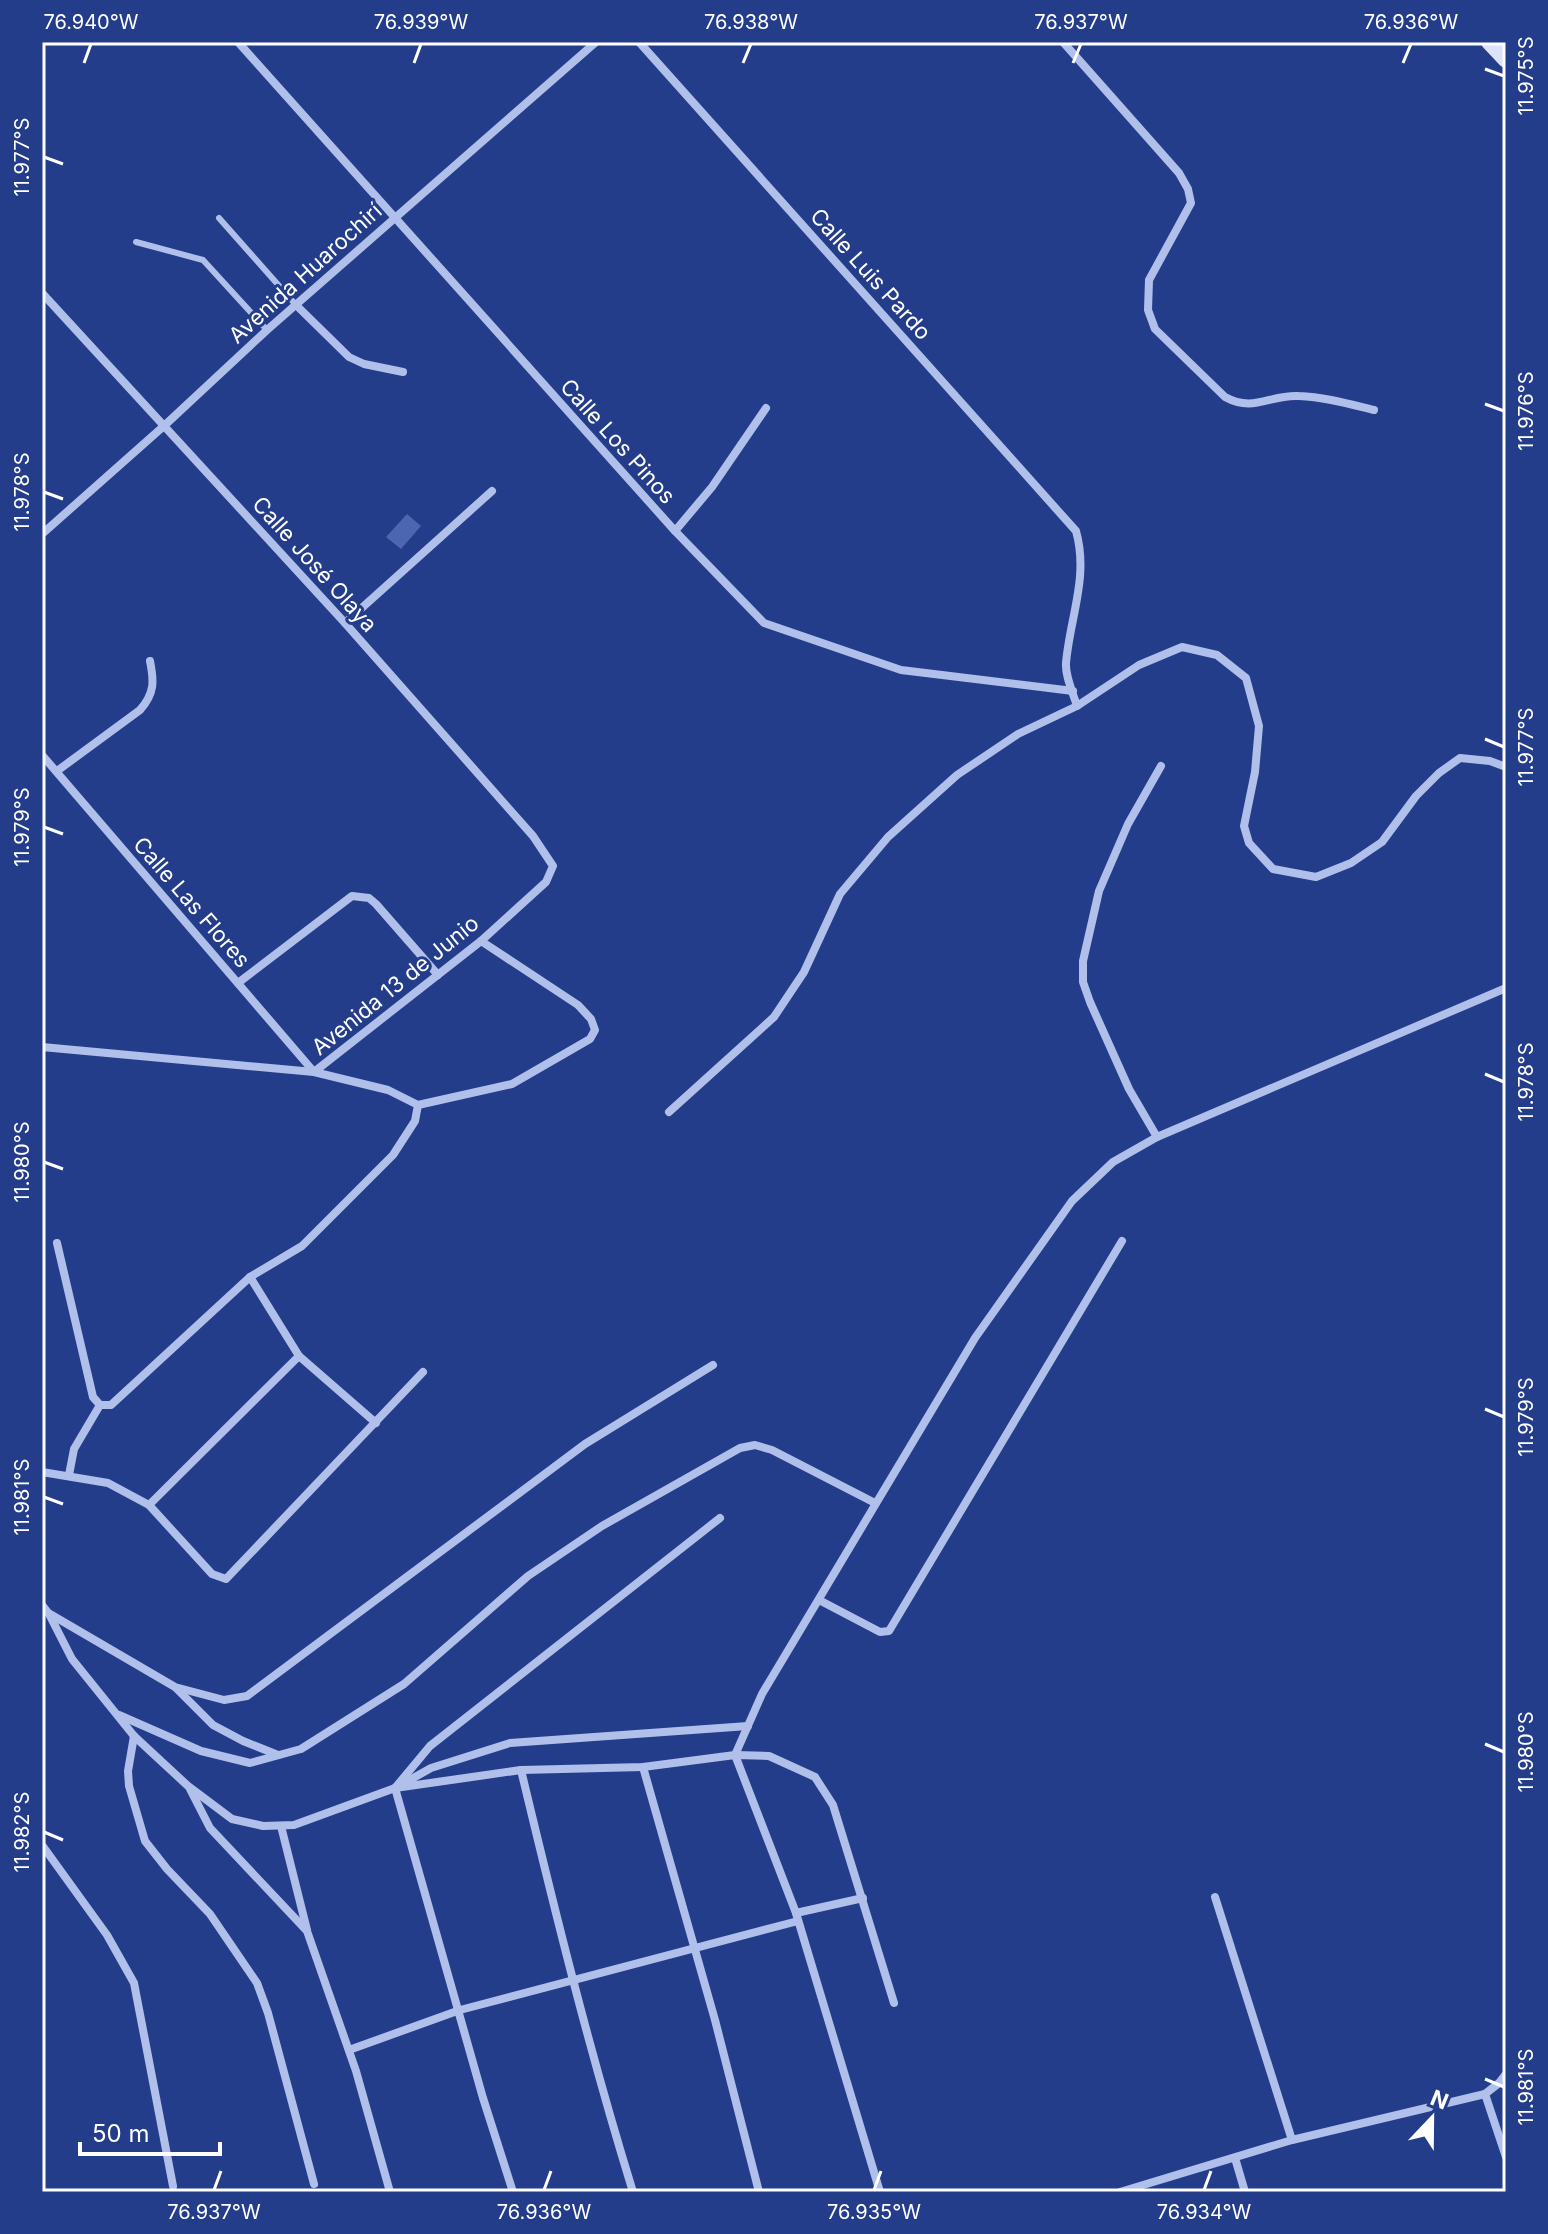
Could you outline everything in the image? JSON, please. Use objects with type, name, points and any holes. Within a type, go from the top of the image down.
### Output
[{"type":"street","name":"Calle Los Pinos","points":[[238,42],[675,531],[764,623],[901,670],[1073,691]]},
{"type":"street","name":"Avenida Huarochirí","points":[[42,534],[393,218],[596,42]]},
{"type":"street","name":"Calle Luis Pardo","points":[[639,42],[1076,531],[1082,572],[1066,666],[1073,691]]},
{"type":"street","points":[[1063,42],[1179,173],[1188,189],[1191,203],[1185,217],[1149,280],[1148,310],[1155,329],[1225,397],[1239,405],[1295,395],[1336,400],[1374,410]]},
{"type":"street","points":[[1489,42],[1506,60]]},
{"type":"street","name":"Calle José Olaya","points":[[42,293],[345,623],[533,836],[553,866]]},
{"type":"street","points":[[296,305],[349,357],[364,364],[403,372]]},
{"type":"street","points":[[675,531],[712,487],[766,408]]},
{"type":"street","points":[[345,623],[492,491]]},
{"type":"street","points":[[669,1112],[774,1017],[804,972],[840,894],[888,837],[957,775],[1018,734],[1077,706],[1139,665],[1182,647],[1217,655],[1246,678],[1259,726],[1255,772],[1244,826],[1249,843],[1273,869],[1316,877],[1351,863],[1382,842],[1416,796],[1460,758],[1490,761],[1506,767]]},
{"type":"street","points":[[57,771],[148,701],[155,684],[150,661]]},
{"type":"street","points":[[1073,691],[1077,706]]},
{"type":"street","name":"Calle Las Flores","points":[[42,755],[314,1072]]},
{"type":"street","points":[[1157,1137],[1129,1089],[1090,1002],[1083,982],[1083,961],[1099,891],[1128,824],[1161,766]]},
{"type":"street","name":"Avenida 13 de Junio","points":[[42,1047],[314,1072],[481,941],[546,882],[553,866]]},
{"type":"street","points":[[238,983],[352,896],[361,896],[376,904],[438,975]]},
{"type":"street","points":[[314,1072],[388,1090],[418,1105],[512,1084],[590,1039],[595,1030],[591,1019],[578,1005],[481,941]]},
{"type":"street","points":[[880,2192],[797,1917],[735,1755],[762,1694],[975,1338],[1072,1201],[1113,1162],[1157,1137],[1506,988]]},
{"type":"street","points":[[57,1243],[93,1397],[100,1405],[111,1405],[250,1277],[302,1246],[393,1155],[415,1121],[418,1105]]},
{"type":"street","points":[[819,1600],[880,1632],[889,1631],[1122,1241]]},
{"type":"street","points":[[250,1277],[299,1356],[376,1423]]},
{"type":"street","points":[[149,1505],[299,1356]]},
{"type":"street","points":[[175,1687],[224,1700],[247,1696],[585,1444],[713,1365]]},
{"type":"street","points":[[42,1472],[108,1483],[149,1505],[212,1574],[226,1579],[423,1372]]},
{"type":"street","points":[[69,1475],[74,1449],[100,1405]]},
{"type":"street","points":[[115,1713],[201,1751],[250,1763],[301,1749],[404,1684],[528,1576],[602,1526],[740,1448],[755,1445],[772,1450],[875,1503]]},
{"type":"street","points":[[395,1788],[430,1746],[720,1518]]},
{"type":"street","points":[[42,1605],[72,1659],[134,1736],[188,1786],[232,1819],[263,1826],[294,1825],[395,1788],[431,1768],[510,1743],[748,1726]]},
{"type":"street","points":[[49,1614],[175,1687],[213,1725],[278,1755]]},
{"type":"street","points":[[134,1736],[128,1771],[129,1786],[145,1841],[210,1914],[257,1983],[314,2184]]},
{"type":"street","points":[[395,1788],[521,1770],[643,1767],[735,1755],[769,1756],[815,1777],[833,1805],[894,2003]]},
{"type":"street","points":[[643,1767],[759,2192]]},
{"type":"street","points":[[521,1770],[573,1980],[633,2192]]},
{"type":"street","points":[[188,1786],[210,1828],[307,1931]]},
{"type":"street","points":[[395,1788],[483,2098],[513,2192]]},
{"type":"street","points":[[281,1826],[307,1931],[349,2050],[390,2192]]},
{"type":"street","points":[[42,1845],[107,1935],[134,1983],[173,2186]]},
{"type":"street","points":[[1215,1897],[1292,2140]]},
{"type":"street","points":[[349,2050],[460,2010],[694,1948],[863,1898]]},
{"type":"street","points":[[1120,2192],[1292,2140],[1485,2094],[1506,2074]]},
{"type":"street","points":[[1485,2094],[1506,2157]]},
{"type":"street","points":[[1235,2158],[1245,2192]]},
{"type":"lane","points":[[219,218],[296,305]]},
{"type":"lane","points":[[136,242],[203,260],[267,330]]},
{"type":"building","points":[[407,514],[421,526],[401,549],[386,537]]}]
